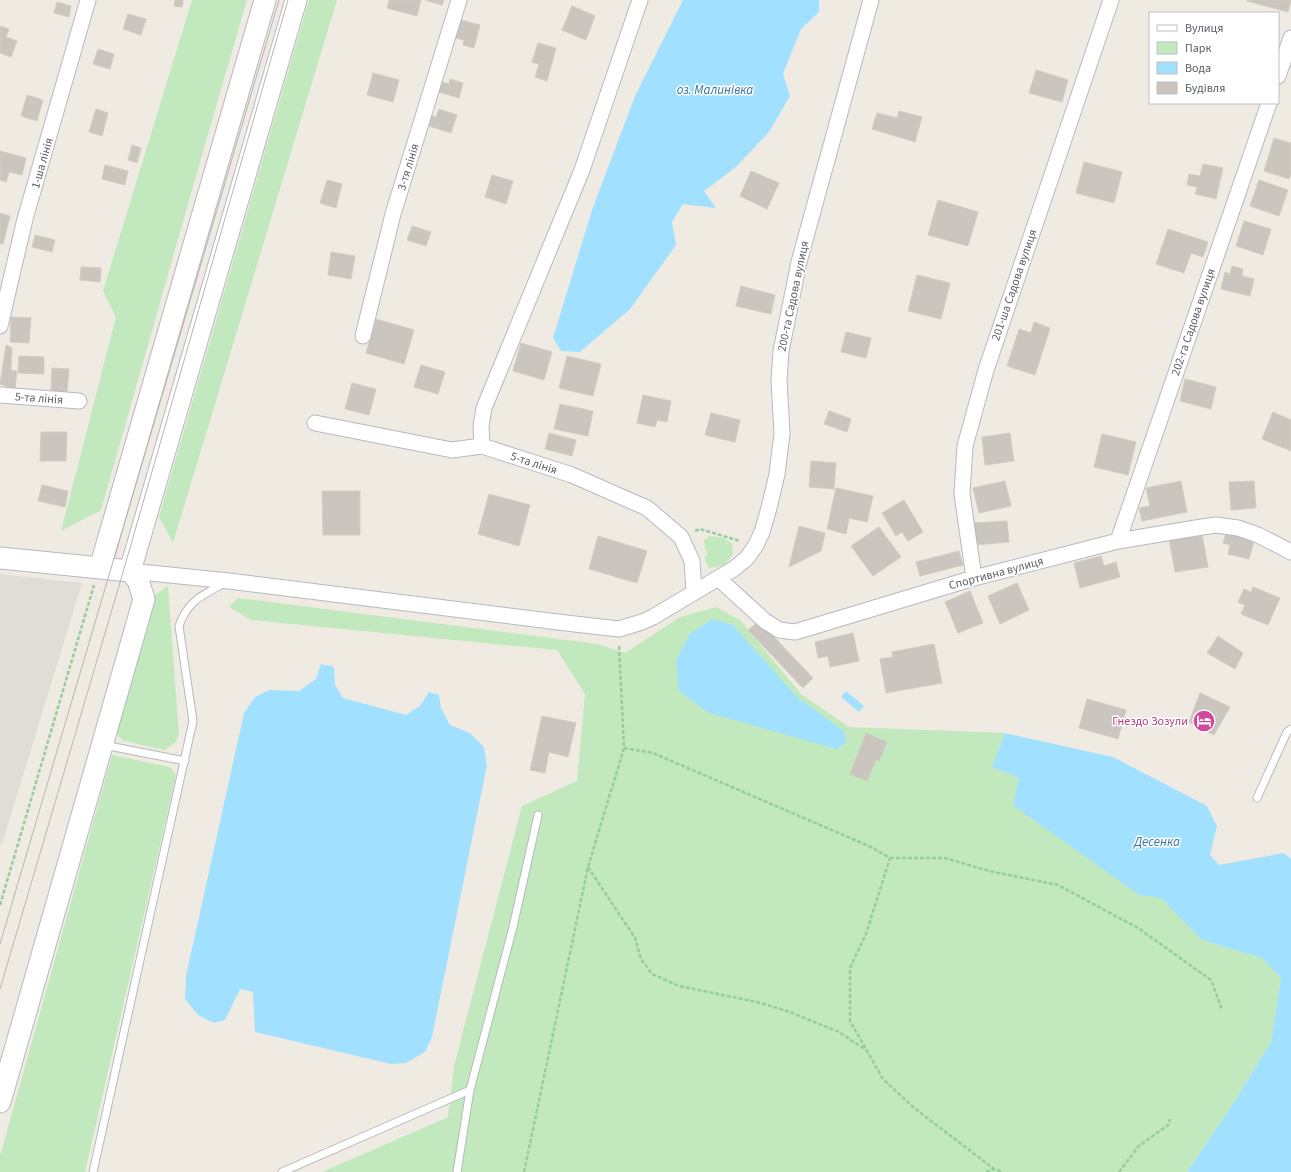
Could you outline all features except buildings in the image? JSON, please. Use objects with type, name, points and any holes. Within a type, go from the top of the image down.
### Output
[{"type":"main road","points":[[100,568],[265,0]]},
{"type":"main road","points":[[130,571],[296,0]]},
{"type":"main road","points":[[0,558],[130,571],[138,580],[144,599],[0,1102]]},
{"type":"street","name":"1-ша лінія","points":[[0,326],[25,220],[88,0]]},
{"type":"street","name":"3-тя лінія","points":[[363,336],[394,214],[459,0]]},
{"type":"street","points":[[482,446],[481,426],[484,408],[582,170],[640,0]]},
{"type":"street","name":"200-та Садова вулиця","points":[[619,629],[653,617],[735,568],[747,558],[756,545],[762,532],[777,474],[782,434],[778,380],[780,351],[798,262],[871,0]]},
{"type":"street","name":"201-ша Садова вулиця","points":[[974,578],[962,494],[965,446],[986,370],[1110,0]]},
{"type":"street","points":[[1279,73],[1291,38]]},
{"type":"street","name":"202-га Садова вулиця","points":[[1118,541],[1269,104]]},
{"type":"street","name":"5-та лінія","points":[[0,396],[79,401]]},
{"type":"street","name":"5-та лінія","points":[[315,423],[452,450],[482,446],[572,475],[646,508],[681,537],[692,561],[694,592]]},
{"type":"street","name":"Спортивна вулиця","points":[[718,578],[765,621],[779,630],[795,632],[974,578],[1118,541],[1216,525],[1238,528],[1258,535],[1291,552]]},
{"type":"street","points":[[130,571],[229,580],[619,629]]},
{"type":"lane","points":[[93,1172],[193,721],[179,626],[183,614],[192,602],[229,580]]},
{"type":"lane","points":[[1257,798],[1288,732],[1291,729]]},
{"type":"lane","points":[[103,745],[185,761]]},
{"type":"lane","points":[[457,1172],[470,1090],[513,927],[538,815]]},
{"type":"lane","points":[[282,1172],[470,1090]]},
{"type":"path","points":[[681,537],[700,529],[756,545]]},
{"type":"path","points":[[0,905],[100,568]]},
{"type":"path","points":[[524,1172],[588,867],[624,748],[619,629]]},
{"type":"path","points":[[624,748],[653,754],[871,847],[890,858],[945,858],[989,871],[1058,885],[1138,928],[1211,980],[1222,1010]]},
{"type":"path","points":[[890,858],[866,934],[850,968],[850,1021],[883,1079],[913,1107],[994,1169],[1003,1172]]},
{"type":"path","points":[[588,867],[635,938],[641,959],[652,974],[679,986],[757,1002],[790,1012],[839,1032],[868,1052]]},
{"type":"path","points":[[1119,1172],[1139,1146],[1168,1125],[1170,1119]]},
{"type":"path","points":[[986,1172],[994,1169]]},
{"type":"shaded area","points":[[0,574],[82,583],[2,844],[0,843]]},
{"type":"green space","points":[[192,0],[247,0],[101,510],[61,531],[116,317],[103,291]]},
{"type":"green space","points":[[309,0],[337,0],[173,543],[159,517]]},
{"type":"green space","points":[[710,536],[724,538],[732,544],[733,554],[725,565],[710,568],[706,563],[705,556],[708,554],[705,549],[704,540]]},
{"type":"green space","points":[[168,586],[179,735],[175,743],[165,750],[124,741],[118,736],[118,728],[155,595]]},
{"type":"green space","points":[[238,598],[598,644],[625,653],[680,617],[716,607],[740,620],[801,694],[849,727],[1005,733],[992,767],[1019,778],[1139,895],[1161,897],[1202,940],[1262,958],[1281,978],[1271,1042],[1233,1104],[1187,1172],[322,1172],[448,1117],[454,1066],[522,806],[577,781],[585,694],[557,650],[251,620],[229,607]]},
{"type":"green space","points":[[112,755],[170,767],[176,775],[85,1172],[0,1172],[0,1156]]},
{"type":"water","name":"оз. Малинівка","points":[[683,0],[819,0],[819,12],[801,29],[783,74],[790,96],[769,132],[736,167],[704,191],[716,208],[683,204],[672,222],[676,245],[630,309],[580,352],[561,351],[553,338],[592,210],[635,96]]},
{"type":"water","points":[[712,619],[733,625],[797,697],[844,731],[846,742],[837,749],[709,713],[679,691],[676,661],[689,635]]},
{"type":"water","points":[[321,664],[334,667],[335,685],[343,698],[406,715],[420,706],[429,692],[439,695],[441,708],[450,725],[470,733],[484,747],[487,765],[432,1037],[425,1052],[406,1063],[391,1064],[255,1032],[253,992],[240,989],[225,1020],[214,1023],[198,1015],[185,999],[186,976],[244,713],[255,697],[269,690],[299,691],[316,679]]},
{"type":"water","points":[[846,691],[864,706],[859,712],[841,697]]},
{"type":"water","name":"Десенка","points":[[1005,733],[1113,757],[1207,806],[1217,826],[1210,855],[1219,865],[1284,853],[1291,859],[1291,1172],[1187,1172],[1233,1104],[1271,1042],[1281,978],[1262,958],[1202,940],[1161,898],[1139,895],[1013,805],[1019,778],[992,767]]},
{"type":"tram line","points":[[0,944],[279,0]]},
{"type":"tram line","points":[[0,989],[121,579],[288,0]]},
{"type":"place","name":"Гнездо Зозули","points":[[1204,721]]}]
